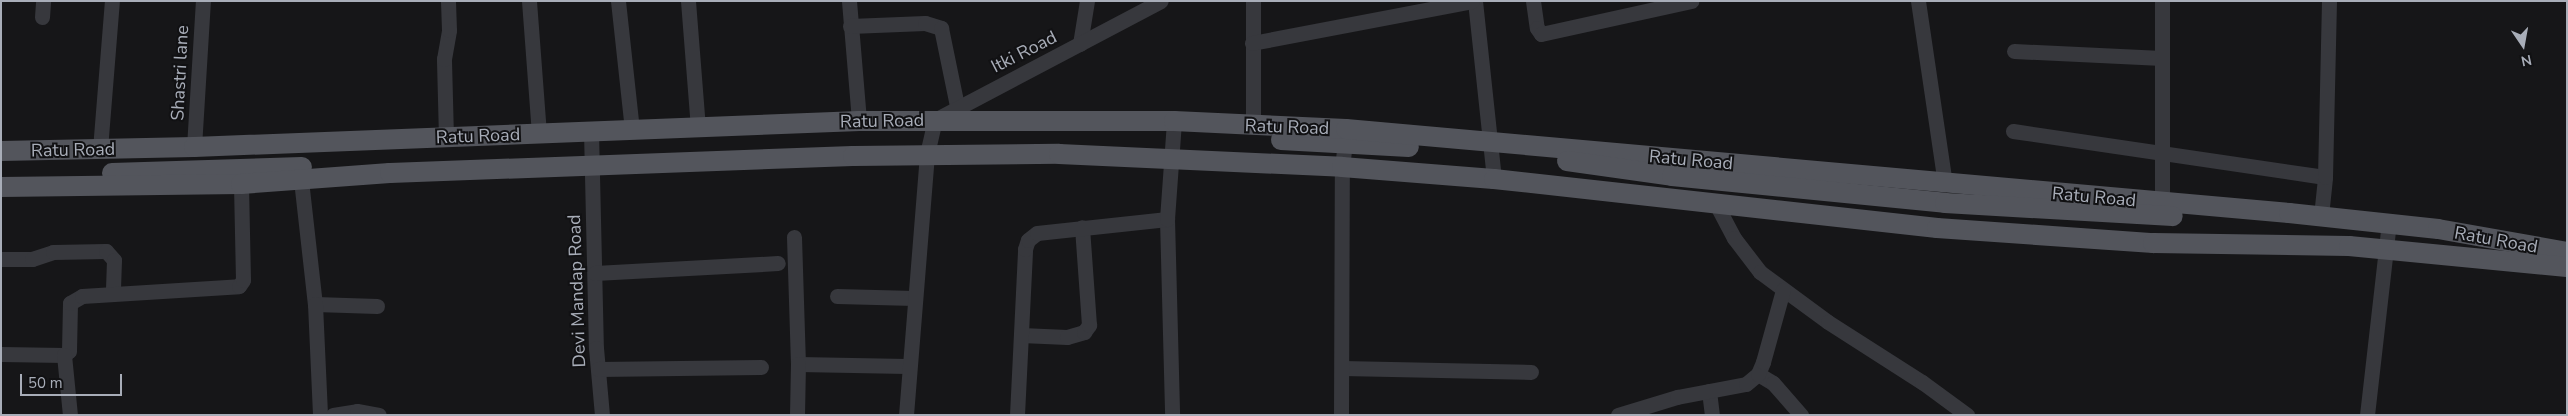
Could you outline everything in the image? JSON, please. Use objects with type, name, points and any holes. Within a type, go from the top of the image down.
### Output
[{"type":"main road","name":"Ratu Road","points":[[1,151],[194,147],[859,121],[1174,121],[1346,129],[2319,216],[2389,223],[2567,252]]},
{"type":"main road","points":[[1,163],[512,147],[904,130],[1111,132],[1430,149],[1945,203],[2258,228],[2284,236],[2307,247]]},
{"type":"main road","points":[[1,176],[522,160],[904,143],[1110,145],[1429,162],[1944,216],[2258,228],[2288,224],[2319,216]]},
{"type":"main road","name":"Ratu Road","points":[[1,186],[241,184],[390,173],[927,154],[1171,159],[1342,167],[1494,179],[1937,228],[2153,243],[2386,248],[2567,267]]},
{"type":"street","points":[[42,18],[43,1]]},
{"type":"street","points":[[100,150],[112,1]]},
{"type":"street","name":"Shastri lane","points":[[194,147],[202,1]]},
{"type":"street","points":[[446,137],[444,59],[449,30],[448,1]]},
{"type":"street","points":[[529,1],[540,134]]},
{"type":"street","points":[[618,1],[632,130]]},
{"type":"street","points":[[688,1],[698,127]]},
{"type":"street","points":[[849,1],[859,121]]},
{"type":"street","points":[[1080,44],[1087,1]]},
{"type":"street","name":"Itki Road","points":[[935,120],[957,106],[1162,1]]},
{"type":"street","points":[[1253,1],[1253,126]]},
{"type":"street","points":[[1252,43],[1474,1],[1492,142],[1494,179]]},
{"type":"street","points":[[1533,1],[1536,28],[1541,34],[1692,1]]},
{"type":"street","points":[[1918,1],[1945,184]]},
{"type":"street","points":[[2162,1],[2162,202]]},
{"type":"street","points":[[2319,216],[2325,176],[2329,1]]},
{"type":"street","points":[[850,26],[925,23],[941,28],[957,106]]},
{"type":"street","points":[[2014,51],[2162,58]]},
{"type":"street","points":[[906,415],[907,366],[927,154],[935,120]]},
{"type":"street","points":[[1172,415],[1167,219],[1174,121]]},
{"type":"street","points":[[1341,415],[1342,167],[1346,129]]},
{"type":"street","name":"Devi Mandap Road","points":[[591,131],[598,369],[602,415]]},
{"type":"street","points":[[2013,131],[2325,176]]},
{"type":"street","points":[[301,180],[315,304],[320,415]]},
{"type":"street","points":[[70,415],[64,355],[70,345],[70,303],[82,296],[239,286],[243,280],[241,184]]},
{"type":"street","points":[[1714,202],[1742,252],[1783,290],[1967,415]]},
{"type":"street","points":[[1017,415],[1025,250],[1028,240],[1037,233],[1167,219]]},
{"type":"street","points":[[2367,415],[2389,223]]},
{"type":"street","points":[[1021,335],[1068,337],[1084,332],[1089,325],[1082,227]]},
{"type":"street","points":[[794,237],[798,415]]},
{"type":"street","points":[[1,259],[32,259],[53,252],[106,251],[114,260],[113,294]]},
{"type":"street","points":[[595,273],[778,263]]},
{"type":"street","points":[[1618,415],[1669,399],[1746,384],[1758,374],[1783,290]]},
{"type":"street","points":[[837,296],[914,298]]},
{"type":"street","points":[[315,304],[377,306]]},
{"type":"street","points":[[1,354],[64,355]]},
{"type":"street","points":[[798,364],[907,366]]},
{"type":"street","points":[[598,369],[761,366]]},
{"type":"street","points":[[1342,368],[1531,372]]},
{"type":"street","points":[[1758,374],[1773,383],[1801,415]]},
{"type":"street","points":[[1709,392],[1712,415]]},
{"type":"street","points":[[333,415],[357,411],[379,415]]}]
